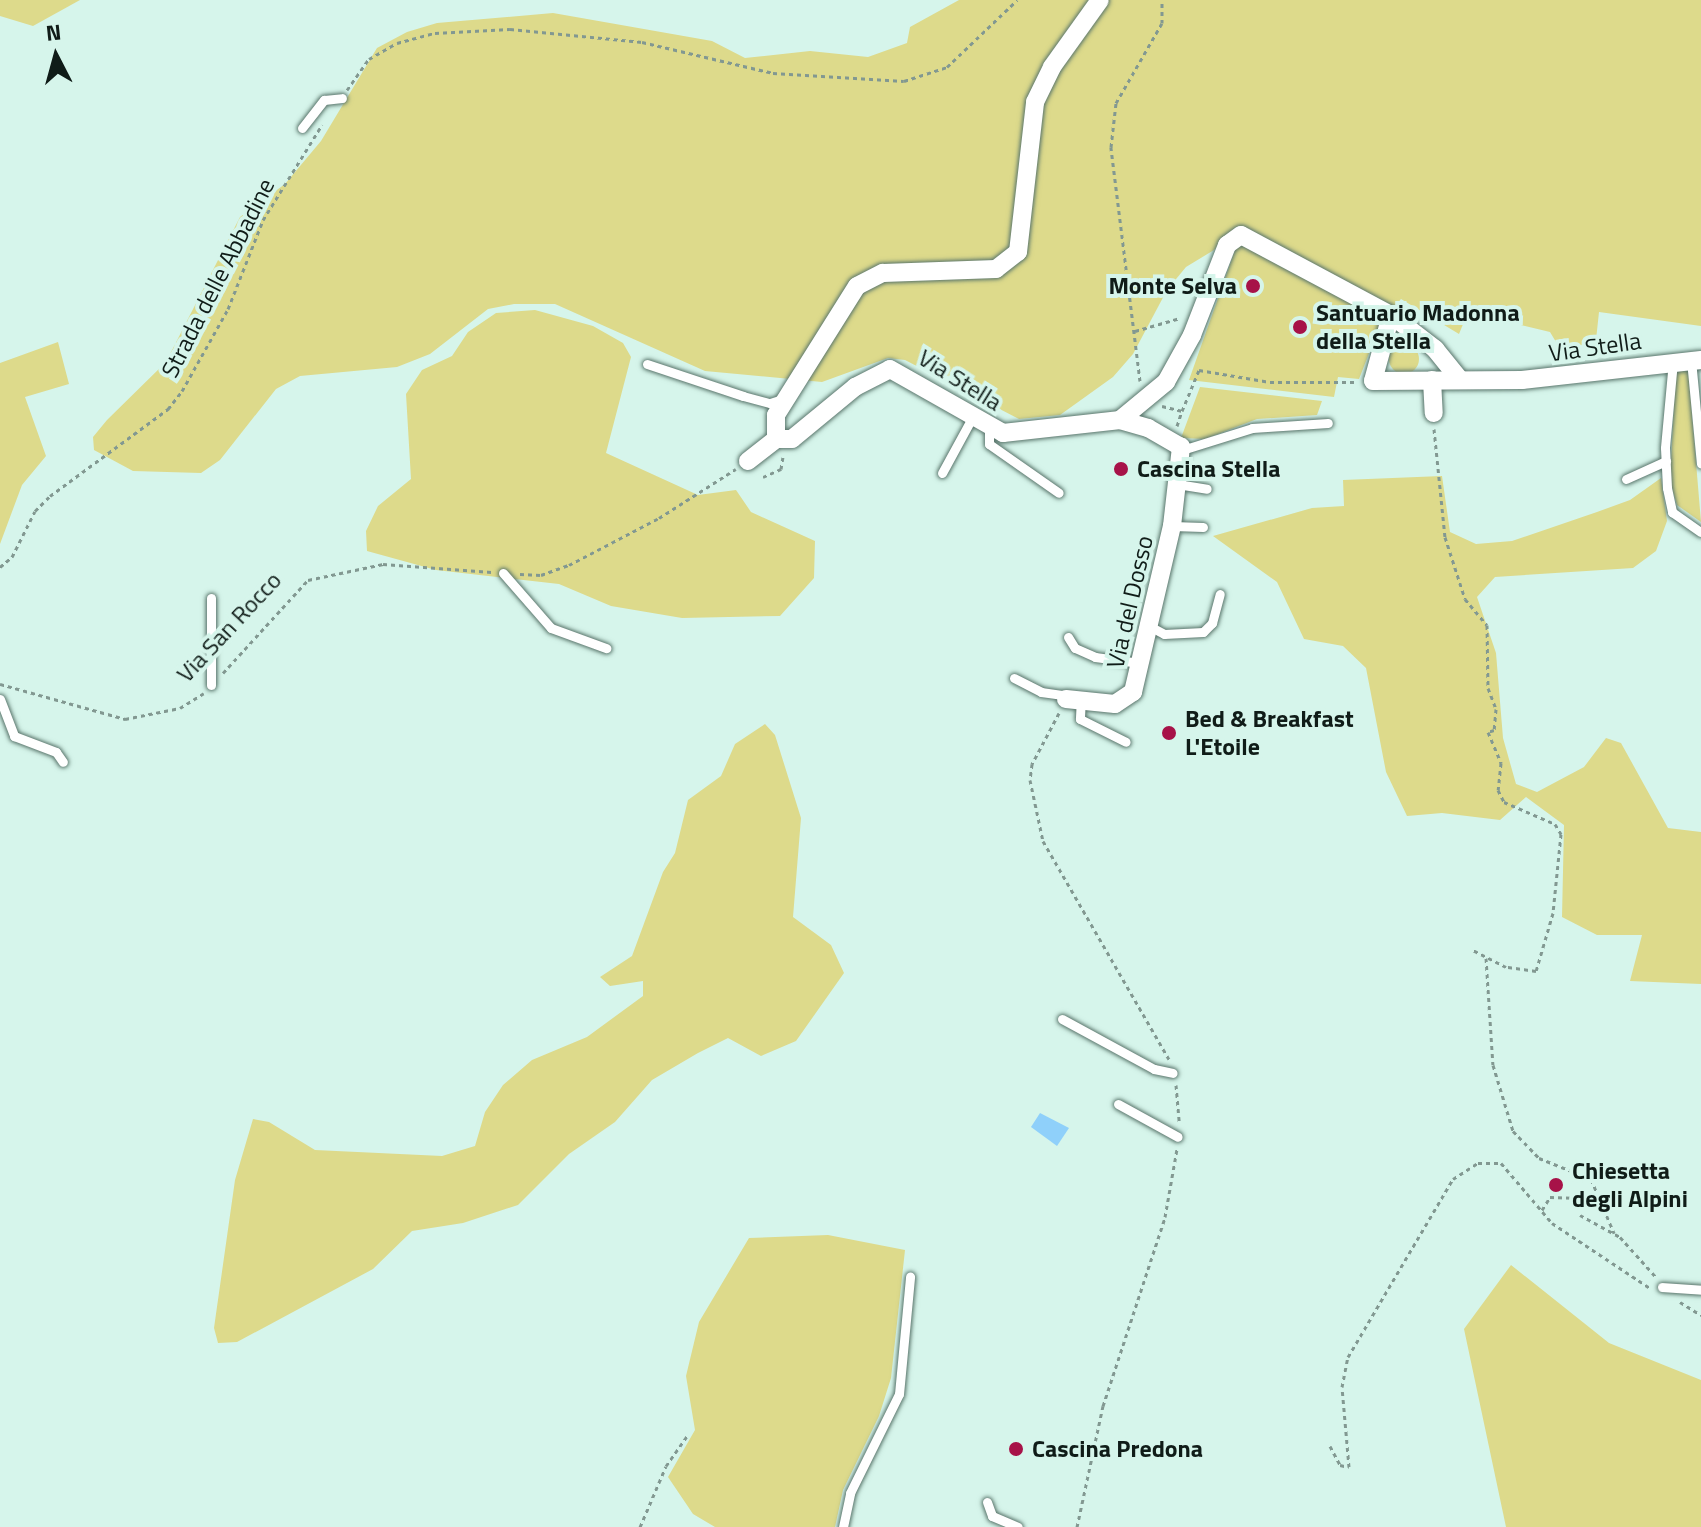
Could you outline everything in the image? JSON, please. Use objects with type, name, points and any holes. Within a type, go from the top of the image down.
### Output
[{"type":"street","points":[[748,461],[776,439],[776,415],[857,286],[883,273],[996,269],[1018,252],[1035,102],[1052,67],[1100,0]]},
{"type":"street","points":[[1243,236],[1391,315],[1435,349],[1459,379]]},
{"type":"street","name":"Via Stella","points":[[776,439],[792,439],[855,387],[890,369],[989,429],[1016,433],[1120,420],[1145,402],[1177,365],[1227,245],[1243,236]]},
{"type":"street","name":"Via Stella","points":[[1391,315],[1373,381],[1554,378],[1688,360]]},
{"type":"street","points":[[1432,380],[1434,420]]},
{"type":"street","points":[[1120,420],[1148,428],[1182,450]]},
{"type":"street","name":"Via del Dosso","points":[[1072,697],[1126,701],[1143,663],[1172,526],[1182,450]]},
{"type":"lane","points":[[302,128],[324,100],[342,98]]},
{"type":"lane","points":[[1243,236],[1263,258]]},
{"type":"lane","points":[[1688,360],[1666,461],[1672,512],[1701,532]]},
{"type":"lane","points":[[1688,360],[1692,412],[1701,464]]},
{"type":"lane","points":[[647,364],[770,403],[786,399]]},
{"type":"lane","points":[[942,473],[972,418]]},
{"type":"lane","points":[[1182,450],[1252,428],[1328,423]]},
{"type":"lane","points":[[989,429],[989,444],[1059,493]]},
{"type":"lane","points":[[1626,479],[1666,461]]},
{"type":"lane","points":[[1177,484],[1207,489]]},
{"type":"lane","points":[[1172,526],[1203,527]]},
{"type":"lane","points":[[500,573],[551,628],[606,648]]},
{"type":"lane","points":[[1151,627],[1164,634],[1203,632],[1212,623],[1220,594]]},
{"type":"lane","points":[[211,598],[211,685]]},
{"type":"lane","points":[[1068,637],[1075,648],[1095,657],[1143,663]]},
{"type":"lane","points":[[1014,678],[1041,692],[1072,697],[1080,719],[1126,742]]},
{"type":"lane","points":[[0,699],[14,736],[56,752],[63,762]]},
{"type":"lane","points":[[1062,1019],[1154,1069],[1173,1073]]},
{"type":"lane","points":[[1118,1104],[1178,1137]]},
{"type":"lane","points":[[843,1527],[850,1493],[899,1394],[910,1277]]},
{"type":"lane","points":[[1658,1288],[1701,1290]]},
{"type":"lane","points":[[987,1502],[992,1516],[1018,1527]]},
{"type":"path","name":"Strada delle Abbadine","points":[[0,567],[12,557],[35,511],[50,496],[168,409],[182,391],[228,309],[263,220],[369,59],[397,43],[435,33],[510,29],[654,44],[773,73],[904,81],[947,67],[1017,0]]},
{"type":"path","points":[[1162,0],[1162,23],[1116,103],[1111,147],[1145,402],[1182,411],[1199,370],[1270,382],[1362,382]]},
{"type":"path","points":[[1135,331],[1202,309]]},
{"type":"path","points":[[1434,420],[1445,537],[1465,599],[1487,625],[1488,688],[1496,709],[1494,730],[1488,732],[1501,763],[1498,790],[1504,802],[1555,824],[1561,834],[1553,913],[1536,971],[1506,967],[1473,950]]},
{"type":"path","name":"Via San Rocco","points":[[0,684],[125,719],[180,708],[200,698],[308,580],[383,564],[541,575],[569,565],[670,512],[748,461]]},
{"type":"path","points":[[763,477],[781,469]]},
{"type":"path","points":[[1072,697],[1032,764],[1030,780],[1043,841],[1122,970],[1173,1073],[1178,1137],[1165,1217],[1103,1406],[1077,1527]]},
{"type":"path","points":[[1486,958],[1493,1065],[1513,1131],[1539,1158],[1591,1179],[1614,1233]]},
{"type":"path","points":[[1330,1446],[1340,1465],[1349,1467],[1353,1460],[1342,1387],[1348,1357],[1453,1179],[1478,1163],[1501,1163],[1552,1223],[1658,1288]]},
{"type":"path","points":[[1542,1210],[1550,1197],[1573,1198]]},
{"type":"path","points":[[1580,1215],[1620,1237]]},
{"type":"path","points":[[640,1527],[666,1466],[688,1434]]},
{"type":"shaded area","points":[[0,0],[80,0],[33,26],[0,16]]},
{"type":"shaded area","points":[[959,0],[1701,0],[1701,326],[1599,312],[1596,340],[1562,352],[1550,332],[1468,312],[1459,334],[1401,299],[1391,311],[1236,227],[1214,250],[1186,267],[1167,290],[1133,354],[1113,377],[1060,415],[1019,419],[905,360],[888,358],[822,382],[705,371],[555,304],[514,304],[488,309],[430,354],[397,367],[300,376],[276,389],[220,460],[201,473],[133,471],[94,450],[93,437],[166,362],[240,217],[285,184],[321,141],[377,48],[407,32],[437,23],[553,13],[712,41],[745,58],[810,51],[868,57],[907,43],[910,27]]},
{"type":"shaded area","points":[[1238,242],[1384,315],[1359,379],[1338,377],[1334,397],[1189,380]]},
{"type":"shaded area","points":[[535,310],[593,326],[623,343],[631,357],[606,453],[698,495],[736,490],[751,512],[815,541],[814,578],[780,616],[682,618],[611,606],[559,584],[436,570],[367,551],[366,531],[378,506],[411,479],[406,394],[422,370],[452,356],[468,332],[496,313]]},
{"type":"shaded area","points":[[58,342],[69,384],[25,397],[46,456],[22,485],[0,544],[0,363]]},
{"type":"shaded area","points":[[1404,344],[1415,348],[1419,359],[1415,370],[1404,374],[1393,370],[1389,359],[1393,348]]},
{"type":"shaded area","points":[[1676,367],[1688,367],[1701,522],[1677,505],[1670,481]]},
{"type":"shaded area","points":[[1200,387],[1322,401],[1317,415],[1257,419],[1205,439],[1181,438]]},
{"type":"shaded area","points":[[1442,476],[1450,532],[1476,544],[1512,541],[1597,512],[1630,500],[1661,478],[1667,521],[1656,551],[1633,568],[1495,577],[1477,597],[1496,653],[1503,738],[1516,784],[1537,792],[1584,767],[1606,738],[1621,743],[1668,828],[1701,832],[1701,984],[1630,981],[1642,935],[1597,935],[1562,917],[1564,825],[1526,797],[1500,820],[1442,813],[1407,816],[1386,772],[1366,668],[1343,646],[1304,639],[1277,582],[1213,536],[1312,508],[1344,506],[1343,480]]},
{"type":"shaded area","points":[[765,724],[775,735],[801,818],[793,917],[831,945],[844,973],[796,1041],[761,1056],[728,1038],[698,1053],[652,1080],[615,1122],[569,1154],[518,1205],[463,1223],[412,1231],[373,1269],[237,1342],[218,1343],[214,1328],[235,1180],[253,1119],[269,1122],[315,1150],[442,1156],[475,1146],[485,1112],[503,1085],[532,1060],[587,1037],[643,996],[643,981],[610,986],[600,977],[632,956],[663,872],[675,853],[688,800],[721,776],[735,744]]},
{"type":"shaded area","points":[[828,1235],[905,1250],[891,1378],[879,1416],[843,1490],[835,1527],[715,1527],[693,1514],[668,1477],[695,1430],[686,1376],[699,1322],[749,1238]]},
{"type":"shaded area","points":[[1511,1265],[1609,1343],[1701,1380],[1701,1527],[1506,1527],[1464,1329]]},
{"type":"water","points":[[1040,1113],[1069,1128],[1057,1146],[1031,1127]]},
{"type":"place","name":"Monte Selva","points":[[1253,286]]},
{"type":"place","name":"Santuario Madonna della Stella","points":[[1300,327]]},
{"type":"place","name":"Cascina Stella","points":[[1121,469]]},
{"type":"place","name":"Bed & Breakfast L'Etoile","points":[[1169,733]]},
{"type":"place","name":"Chiesetta degli Alpini","points":[[1556,1185]]},
{"type":"place","name":"Cascina Predona","points":[[1016,1449]]}]
